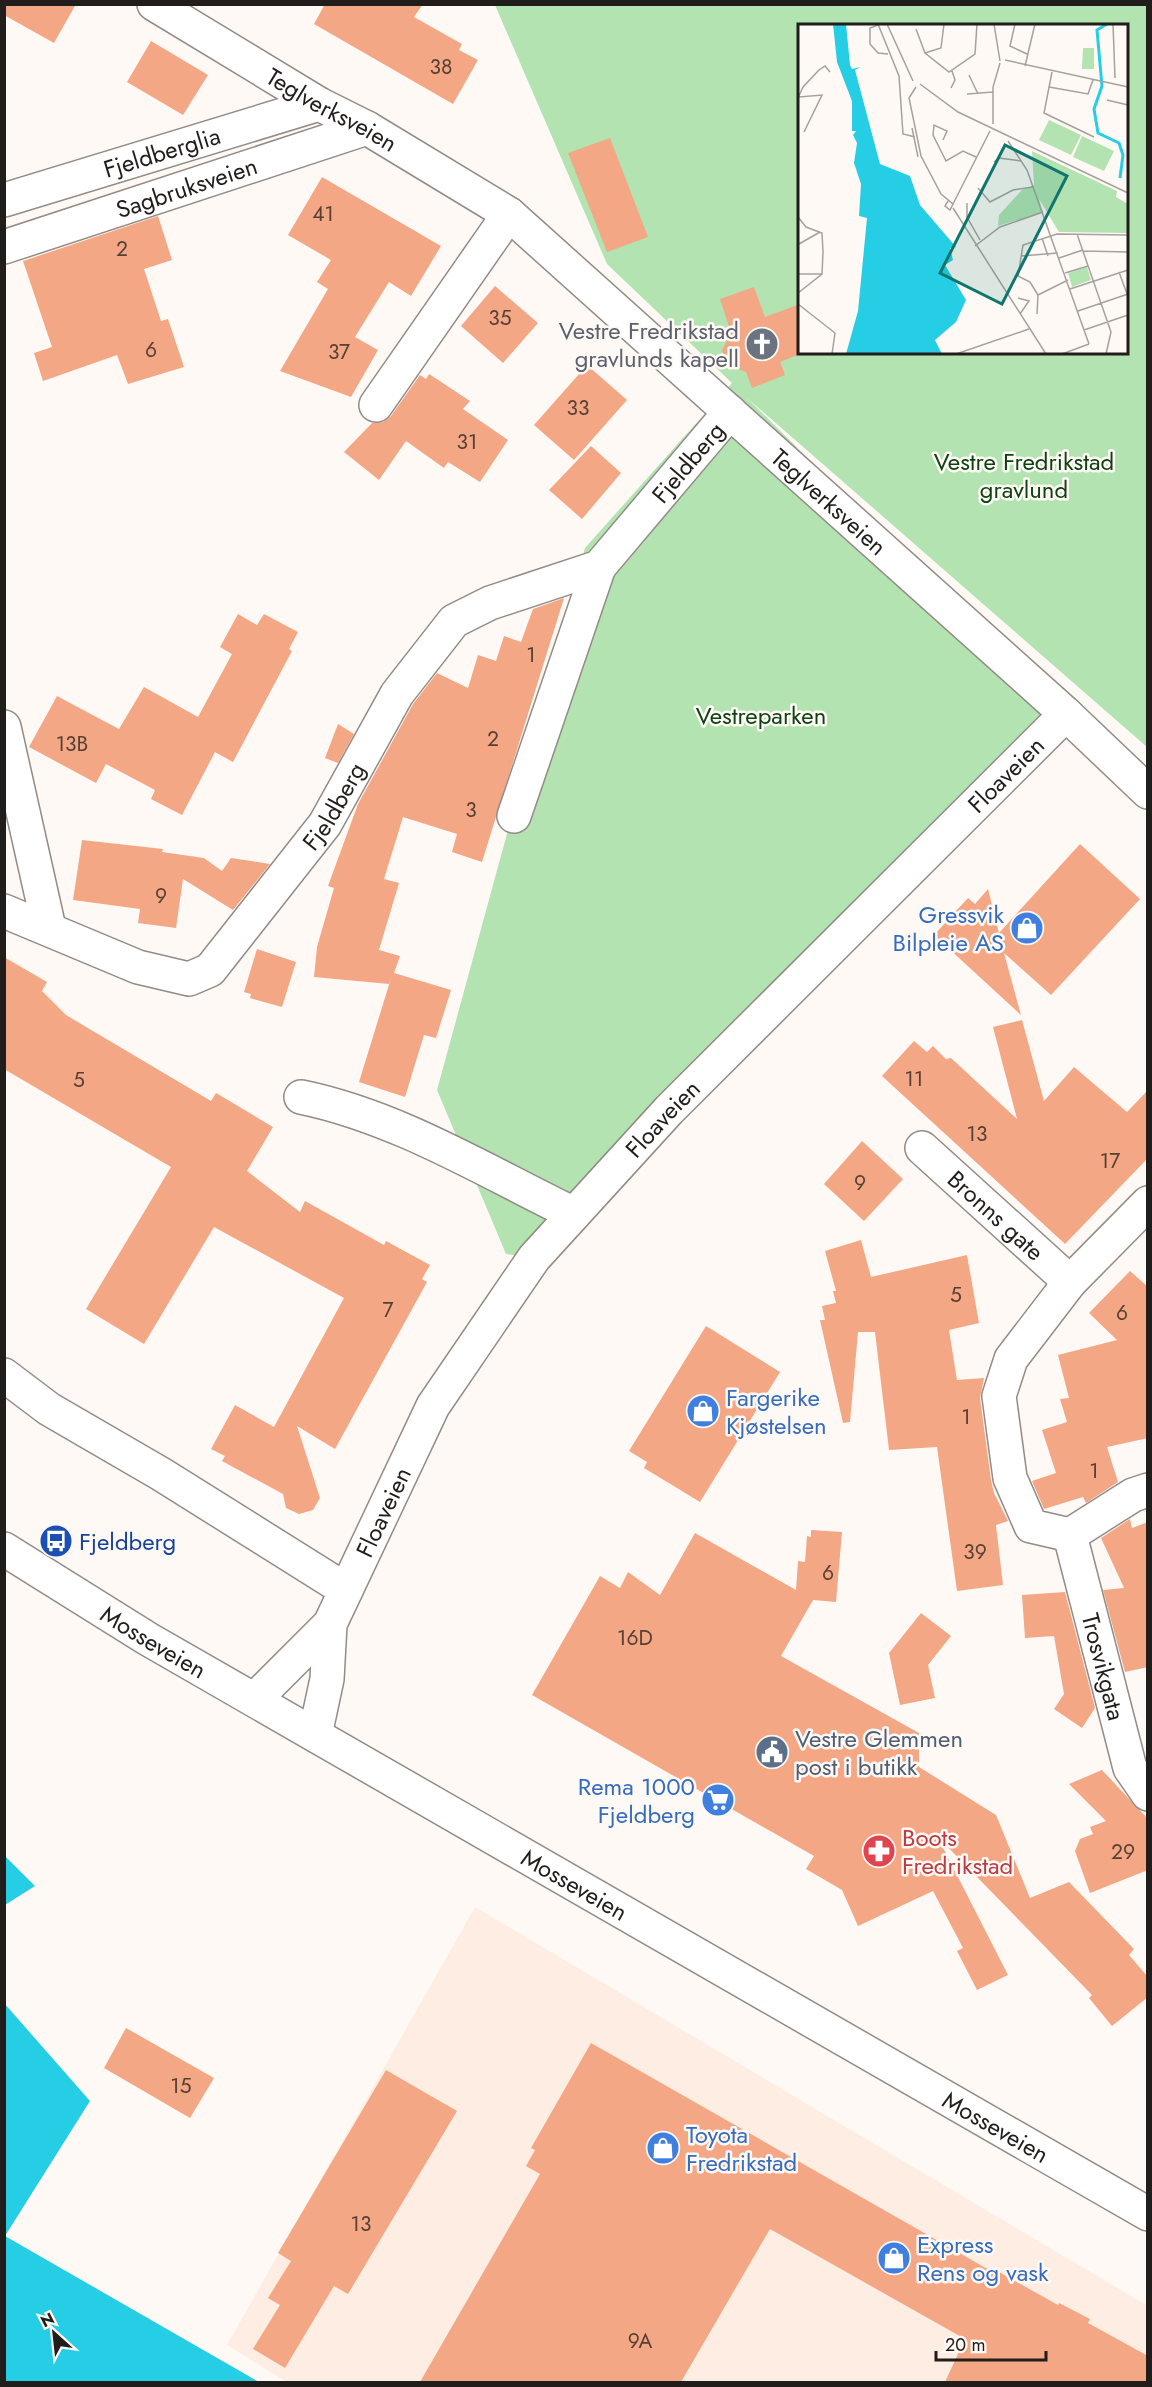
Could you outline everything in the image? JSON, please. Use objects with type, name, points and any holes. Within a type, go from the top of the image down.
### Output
[{"type":"street","name":"Teglverksveien","points":[[154,4],[319,104],[368,128],[509,214],[1066,714],[1148,792]]},
{"type":"street","name":"Fjeldberglia","points":[[4,201],[319,104]]},
{"type":"street","name":"Sagbruksveien","points":[[4,247],[368,128]]},
{"type":"street","points":[[376,405],[509,214]]},
{"type":"street","name":"Fjeldberg","points":[[514,816],[599,567],[730,412]]},
{"type":"street","name":"Fjeldberg","points":[[4,911],[138,967],[189,979],[210,970],[325,824],[397,694],[454,621],[490,603],[599,567]]},
{"type":"street","name":"Floaveien","points":[[255,1699],[330,1624],[433,1406],[534,1258],[669,1110],[1066,714]]},
{"type":"street","points":[[4,727],[49,928]]},
{"type":"street","points":[[301,1097],[342,1106],[394,1125],[574,1214]]},
{"type":"street","name":"Bronns gate","points":[[922,1148],[1070,1282]]},
{"type":"street","points":[[1148,1203],[1070,1282],[1011,1359],[999,1396],[1010,1478],[1031,1526],[1070,1535],[1133,1495],[1148,1490]]},
{"type":"street","points":[[4,1375],[49,1409],[170,1480],[346,1590]]},
{"type":"street","name":"Trosvikgata","points":[[1070,1535],[1130,1768],[1148,1794]]},
{"type":"street","name":"Mosseveien","points":[[4,1549],[148,1639],[1148,2214]]},
{"type":"street","name":"Floaveien","points":[[315,1735],[327,1679],[330,1624]]},
{"type":"shaded area","points":[[475,1907],[1148,2306],[1147,2382],[287,2382],[227,2345]]},
{"type":"green space","points":[[495,5],[1147,5],[1147,747],[746,397],[1066,714],[534,1258],[506,1254],[437,1090],[585,548],[732,383],[607,264]]},
{"type":"water","points":[[5,1856],[35,1886],[4,1905]]},
{"type":"water","points":[[4,2003],[90,2101],[5,2236],[259,2382],[5,2382]]},
{"type":"building","points":[[4,4],[76,4],[54,43],[4,15]]},
{"type":"building","points":[[325,4],[423,4],[414,17],[462,44],[459,50],[478,60],[453,104],[314,24]]},
{"type":"building","points":[[151,41],[208,75],[183,115],[127,82]]},
{"type":"building","points":[[610,138],[648,237],[607,252],[568,153]]},
{"type":"building","points":[[322,177],[441,246],[411,296],[389,282],[355,337],[378,350],[351,397],[280,371],[328,289],[317,282],[331,260],[288,235]]},
{"type":"building","points":[[158,216],[172,260],[144,269],[161,321],[168,319],[184,367],[128,384],[117,355],[43,381],[34,353],[52,347],[23,261]]},
{"type":"building","points":[[495,286],[538,323],[503,363],[461,326]]},
{"type":"building","name":"Vestre Fredrikstad gravlunds kapell","points":[[754,287],[765,317],[798,305],[798,354],[800,354],[780,362],[785,375],[752,388],[746,372],[727,365],[722,350],[731,333],[720,299]]},
{"type":"building","points":[[587,365],[627,400],[574,460],[534,425]]},
{"type":"building","points":[[429,374],[470,401],[463,409],[508,440],[480,482],[448,462],[444,468],[406,441],[379,480],[344,452],[372,423],[383,422],[391,416],[420,375],[426,379]]},
{"type":"building","points":[[591,446],[621,473],[582,519],[549,490]]},
{"type":"building","points":[[564,598],[482,862],[452,852],[457,834],[403,817],[384,879],[399,883],[379,950],[400,956],[394,973],[451,990],[436,1038],[424,1035],[405,1097],[359,1082],[392,975],[389,984],[314,977],[317,947],[334,888],[328,886],[358,804],[413,704],[437,673],[468,688],[478,655],[496,661],[504,636],[521,642],[533,609]]},
{"type":"building","points":[[238,614],[257,625],[264,614],[298,632],[289,649],[292,651],[233,762],[215,752],[182,815],[151,799],[155,790],[106,764],[96,783],[29,747],[57,696],[119,729],[144,687],[198,717],[232,654],[220,647]]},
{"type":"building","points":[[338,724],[354,734],[338,763],[325,758]]},
{"type":"building","points":[[82,840],[163,849],[162,852],[204,858],[222,871],[231,858],[270,864],[233,910],[183,879],[176,928],[138,923],[140,909],[73,900]]},
{"type":"building","name":"Gressvik Bilpleie AS","points":[[1080,844],[1140,899],[1051,995],[1004,953],[1021,1015],[934,935],[968,898],[975,904],[988,889],[999,933]]},
{"type":"building","points":[[257,949],[296,962],[282,1007],[250,998],[251,994],[244,992]]},
{"type":"building","points":[[4,957],[47,982],[42,991],[66,1015],[211,1101],[216,1093],[273,1127],[247,1171],[300,1212],[305,1201],[384,1245],[386,1241],[430,1265],[422,1279],[427,1282],[335,1449],[297,1426],[320,1498],[313,1510],[299,1514],[286,1508],[283,1494],[222,1461],[225,1456],[211,1449],[235,1405],[274,1427],[344,1298],[214,1227],[144,1344],[86,1309],[171,1167],[4,1069]]},
{"type":"building","points":[[1022,1020],[1044,1101],[1074,1067],[1127,1112],[1148,1090],[1148,1158],[1065,1244],[882,1076],[914,1041],[927,1052],[933,1046],[946,1059],[951,1058],[1017,1119],[993,1027]]},
{"type":"building","points":[[862,1141],[903,1179],[864,1221],[824,1184]]},
{"type":"building","points":[[861,1240],[871,1277],[967,1255],[979,1323],[949,1330],[957,1380],[984,1378],[980,1398],[991,1480],[994,1493],[1008,1521],[996,1525],[1003,1585],[957,1591],[937,1447],[889,1450],[875,1332],[858,1332],[850,1422],[843,1423],[820,1320],[825,1320],[822,1306],[836,1303],[833,1291],[836,1291],[825,1251]]},
{"type":"building","points":[[1130,1271],[1148,1287],[1148,1438],[1107,1447],[1118,1482],[1086,1503],[1083,1497],[1044,1509],[1032,1481],[1056,1473],[1042,1430],[1067,1422],[1060,1399],[1069,1398],[1058,1355],[1117,1340],[1089,1313]]},
{"type":"building","points":[[706,1326],[780,1372],[700,1502],[644,1468],[647,1462],[629,1451]]},
{"type":"building","points":[[1130,1519],[1132,1528],[1148,1522],[1148,1667],[1125,1672],[1103,1590],[1124,1588],[1101,1538]]},
{"type":"building","points":[[811,1530],[842,1532],[836,1602],[813,1600],[781,1656],[919,1733],[919,1767],[996,1815],[1030,1898],[1069,1882],[1134,1949],[1129,1955],[1148,1977],[1148,1997],[1112,2026],[1089,1998],[1092,1995],[937,1836],[1008,1975],[977,1990],[957,1951],[963,1948],[933,1891],[858,1926],[842,1890],[806,1869],[814,1856],[532,1695],[600,1576],[620,1588],[628,1572],[660,1595],[695,1533],[796,1590],[798,1561],[805,1562],[807,1536],[811,1537]]},
{"type":"building","points":[[1065,1592],[1095,1708],[1082,1728],[1054,1709],[1064,1694],[1054,1636],[1025,1638],[1022,1595]]},
{"type":"building","points":[[921,1613],[951,1636],[928,1665],[935,1698],[900,1705],[889,1653]]},
{"type":"building","points":[[1102,1770],[1148,1819],[1148,1870],[1090,1893],[1075,1851],[1080,1839],[1093,1834],[1090,1827],[1106,1821],[1069,1784]]},
{"type":"building","points":[[126,2028],[214,2078],[190,2118],[104,2068]]},
{"type":"building","points":[[591,2043],[998,2275],[999,2272],[1058,2305],[1059,2303],[1090,2319],[1088,2323],[1148,2356],[1148,2382],[945,2382],[965,2339],[770,2229],[681,2382],[420,2382],[540,2174],[526,2166],[535,2150],[531,2148]]},
{"type":"building","points":[[386,2070],[457,2111],[348,2294],[334,2286],[285,2368],[253,2349],[280,2305],[268,2298],[291,2261],[278,2253]]},
{"type":"place","name":"Vestre Fredrikstad gravlunds kapell","points":[[762,344]]},
{"type":"place","name":"Gressvik Bilpleie AS","points":[[1027,928]]},
{"type":"place","name":"Fargerike Kjøstelsen","points":[[703,1411]]},
{"type":"place","name":"Fjeldberg","points":[[56,1541]]},
{"type":"place","name":"Vestre Glemmen post i butikk","points":[[772,1752]]},
{"type":"place","name":"Rema 1000 Fjeldberg","points":[[718,1800]]},
{"type":"place","name":"Boots Fredrikstad","points":[[879,1851]]},
{"type":"place","name":"Toyota Fredrikstad","points":[[663,2148]]},
{"type":"place","name":"Express Rens og vask","points":[[894,2258]]},
{"type":"park label","name":"Vestre Fredrikstad gravlund","points":[[1024,475]]},
{"type":"park label","name":"Vestreparken","points":[[761,715]]}]
